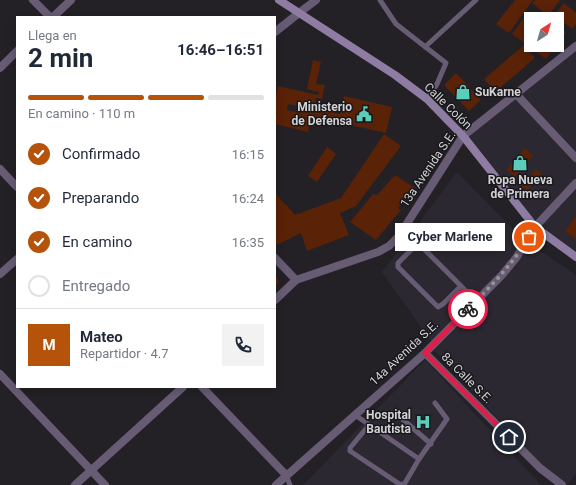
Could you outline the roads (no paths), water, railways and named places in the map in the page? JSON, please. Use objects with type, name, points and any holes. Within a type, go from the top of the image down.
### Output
[{"type":"main road","name":"Calle Colón","points":[[279,0],[427,99],[463,136],[535,227],[576,257]]},
{"type":"street","points":[[33,0],[50,16]]},
{"type":"street","points":[[52,16],[71,0]]},
{"type":"street","points":[[276,31],[316,0]]},
{"type":"street","name":"13a Avenida S.E.","points":[[276,299],[296,280],[378,252],[389,246],[399,236],[463,136],[576,46]]},
{"type":"street","points":[[0,68],[16,52]]},
{"type":"street","points":[[516,94],[576,158]]},
{"type":"street","points":[[0,169],[16,185]]},
{"type":"street","name":"14a Avenida S.E.","points":[[276,485],[425,353],[502,275],[516,258],[535,227],[576,183]]},
{"type":"street","points":[[276,259],[296,280]]},
{"type":"street","points":[[0,274],[16,260]]},
{"type":"street","name":"8a Calle S.E.","points":[[425,353],[540,468],[562,485]]},
{"type":"street","points":[[0,374],[105,485]]},
{"type":"street","points":[[75,485],[182,388]]},
{"type":"street","points":[[203,388],[286,475]]},
{"type":"lane","points":[[380,0],[396,24],[446,63],[437,84],[427,99]]},
{"type":"lane","points":[[425,47],[476,0]]},
{"type":"lane","points":[[461,286],[438,307],[434,305],[398,267],[398,263],[415,246],[418,245],[461,286],[476,301]]},
{"type":"lane","points":[[369,425],[350,448],[352,453],[401,485],[405,484],[447,420],[435,403]]},
{"type":"lane","points":[[355,415],[420,459]]},
{"type":"lane","points":[[399,416],[431,444]]},
{"type":"lane","points":[[286,475],[290,485]]},
{"type":"place","name":"SuKarne","points":[[463,92]]},
{"type":"place","name":"Ministerio de Defensa","points":[[364,114]]},
{"type":"place","name":"Ropa Nueva de Primera","points":[[520,163]]},
{"type":"place","name":"Cyber Marlene","points":[[529,237]]},
{"type":"place","name":"Hospital Bautista","points":[[423,422]]}]
